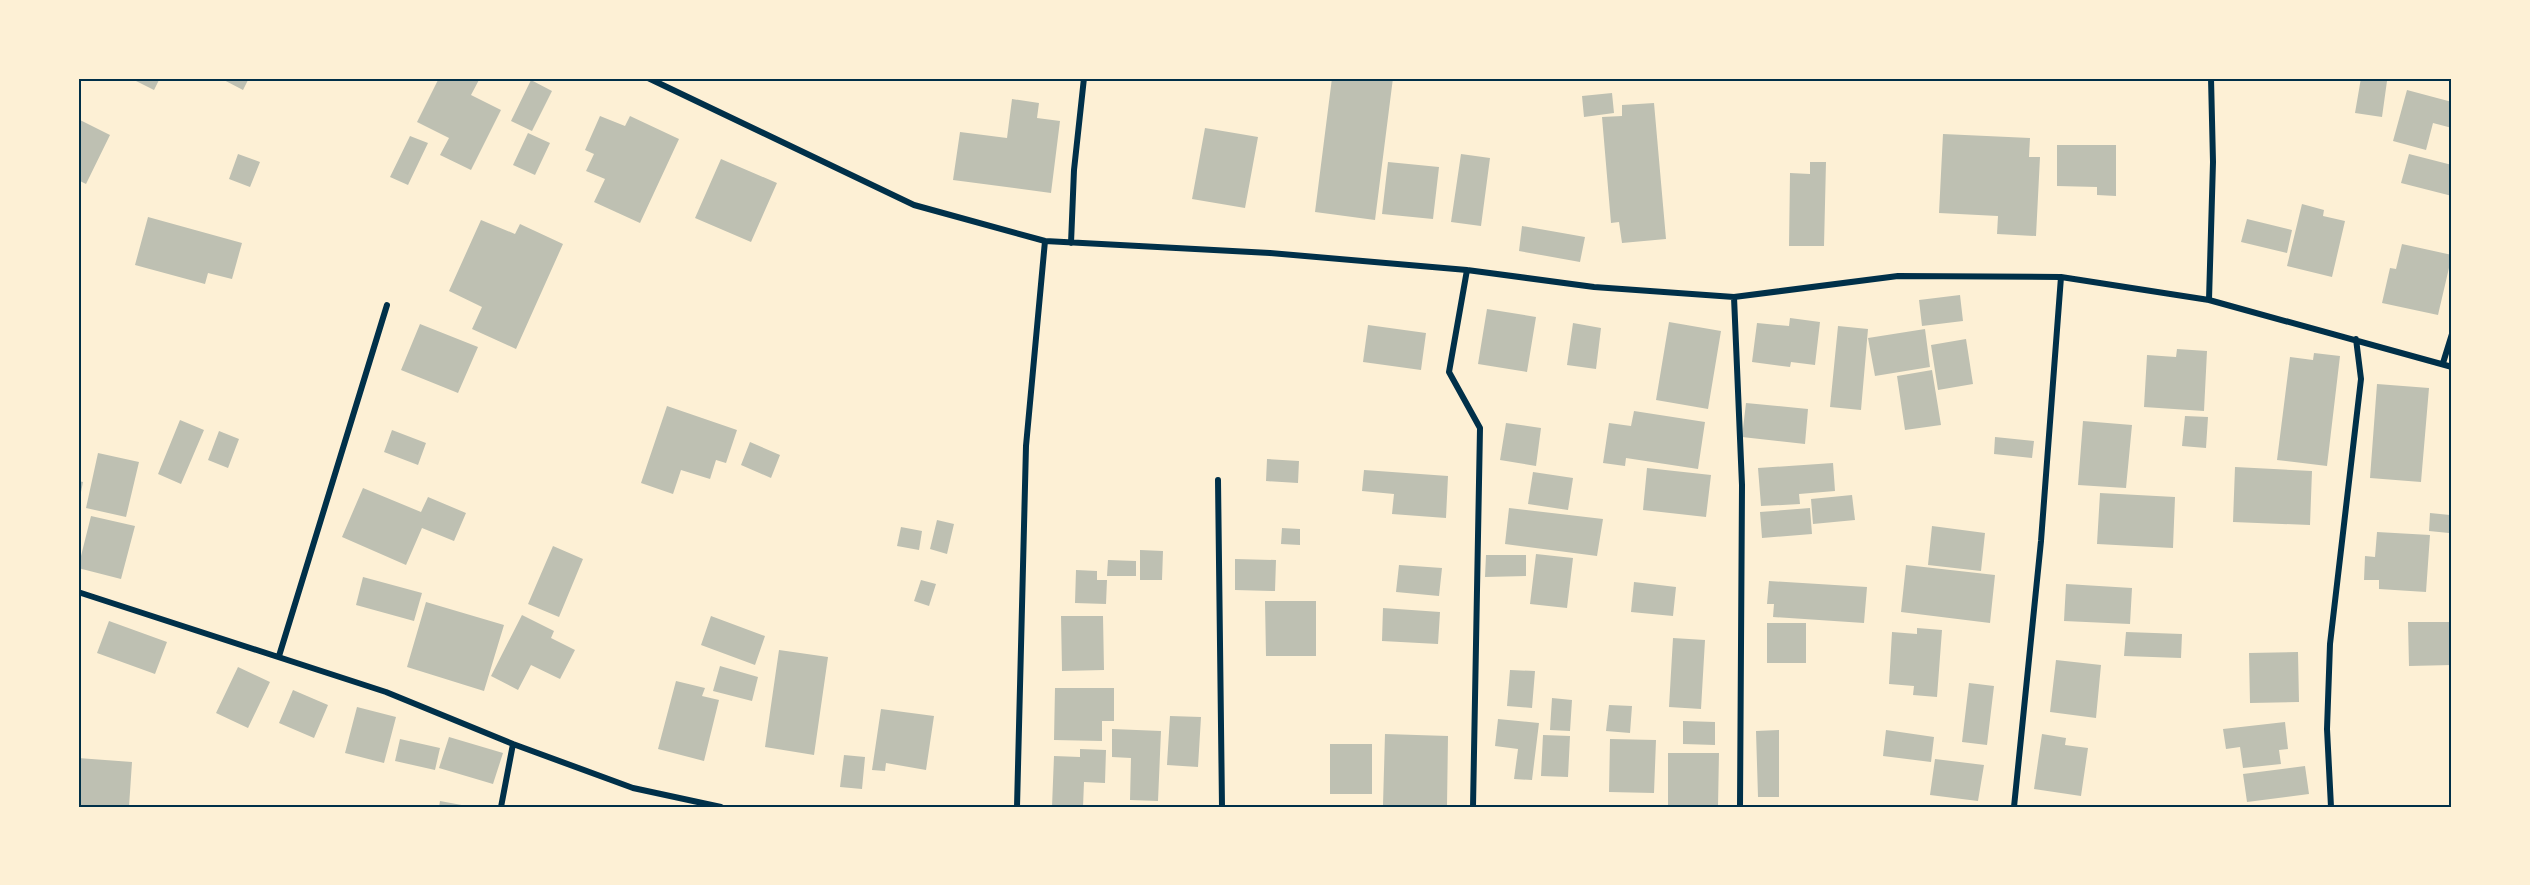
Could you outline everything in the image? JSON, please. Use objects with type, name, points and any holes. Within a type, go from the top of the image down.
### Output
[{"type":"street","points":[[648,78],[914,205],[1045,241],[1270,253],[1467,270],[1594,287],[1734,297],[1898,276],[2061,276],[2209,300],[2452,367]]},
{"type":"street","points":[[1071,243],[1074,170],[1084,78]]},
{"type":"street","points":[[2209,300],[2213,162],[2211,78]]},
{"type":"street","points":[[1017,807],[1026,446],[1045,241]]},
{"type":"street","points":[[1467,270],[1449,372],[1480,428],[1473,807]]},
{"type":"street","points":[[2014,807],[2041,541],[2061,276]]},
{"type":"street","points":[[1734,297],[1742,485],[1740,807]]},
{"type":"street","points":[[279,656],[387,305]]},
{"type":"street","points":[[2443,363],[2452,334]]},
{"type":"street","points":[[2331,807],[2327,729],[2330,644],[2361,379],[2356,339]]},
{"type":"street","points":[[1218,480],[1222,807]]},
{"type":"street","points":[[78,592],[386,692],[513,744],[633,788],[721,807]]},
{"type":"street","points":[[501,807],[513,744]]},
{"type":"building","points":[[130,78],[160,78],[154,90]]},
{"type":"building","points":[[220,78],[249,78],[243,90]]},
{"type":"building","points":[[439,78],[480,78],[471,95],[501,110],[471,170],[440,155],[449,138],[417,122]]},
{"type":"building","points":[[1332,78],[1393,78],[1375,220],[1315,212]]},
{"type":"building","points":[[2361,78],[2387,81],[2382,117],[2355,113]]},
{"type":"building","points":[[531,80],[552,91],[532,131],[511,121]]},
{"type":"building","points":[[2407,90],[2452,102],[2452,128],[2433,123],[2426,150],[2393,141]]},
{"type":"building","points":[[1612,93],[1614,113],[1584,117],[1582,96]]},
{"type":"building","points":[[1012,99],[1039,103],[1037,118],[1060,121],[1051,193],[953,180],[960,132],[1007,138]]},
{"type":"building","points":[[1654,103],[1666,239],[1622,243],[1619,222],[1611,223],[1602,117],[1622,116],[1622,105]]},
{"type":"building","points":[[600,116],[625,126],[630,116],[679,139],[640,223],[594,202],[605,179],[586,171],[594,154],[585,150]]},
{"type":"building","points":[[78,119],[110,135],[86,184],[78,180]]},
{"type":"building","points":[[1205,128],[1258,137],[1245,208],[1192,199]]},
{"type":"building","points":[[528,133],[550,143],[535,175],[513,165]]},
{"type":"building","points":[[1943,134],[2030,138],[2029,157],[2040,157],[2036,236],[1997,234],[1998,216],[1939,213]]},
{"type":"building","points":[[410,136],[428,143],[408,185],[390,177]]},
{"type":"building","points":[[2057,145],[2116,145],[2116,196],[2097,195],[2097,187],[2057,186]]},
{"type":"building","points":[[238,154],[260,162],[250,187],[229,179]]},
{"type":"building","points":[[1461,154],[1490,158],[1481,226],[1451,222]]},
{"type":"building","points":[[2409,154],[2452,165],[2452,196],[2401,183]]},
{"type":"building","points":[[721,159],[777,183],[751,242],[695,218]]},
{"type":"building","points":[[1388,162],[1439,167],[1433,219],[1382,214]]},
{"type":"building","points":[[1810,162],[1826,162],[1824,246],[1789,246],[1790,173],[1810,174]]},
{"type":"building","points":[[2302,204],[2324,210],[2323,216],[2345,221],[2332,277],[2287,266]]},
{"type":"building","points":[[148,217],[242,243],[232,279],[208,273],[205,284],[135,265]]},
{"type":"building","points":[[2247,219],[2292,230],[2287,253],[2241,242]]},
{"type":"building","points":[[481,220],[515,234],[520,224],[563,244],[516,349],[472,329],[482,307],[449,291]]},
{"type":"building","points":[[1522,226],[1585,237],[1580,262],[1519,251]]},
{"type":"building","points":[[2402,244],[2452,255],[2438,315],[2382,303],[2390,268],[2396,269]]},
{"type":"building","points":[[1960,295],[1963,321],[1922,326],[1919,300]]},
{"type":"building","points":[[1487,309],[1536,317],[1527,372],[1478,364]]},
{"type":"building","points":[[1790,318],[1820,322],[1815,365],[1791,362],[1790,367],[1752,362],[1757,323],[1789,326]]},
{"type":"building","points":[[1669,322],[1721,331],[1708,409],[1656,400]]},
{"type":"building","points":[[1573,323],[1601,328],[1596,369],[1567,365]]},
{"type":"building","points":[[420,324],[478,347],[458,393],[401,370]]},
{"type":"building","points":[[1368,325],[1426,333],[1421,370],[1363,362]]},
{"type":"building","points":[[1838,326],[1868,329],[1861,410],[1830,407]]},
{"type":"building","points":[[1925,329],[1930,367],[1875,376],[1868,338]]},
{"type":"building","points":[[1966,339],[1973,384],[1938,390],[1931,345]]},
{"type":"building","points":[[2177,349],[2207,351],[2204,411],[2144,407],[2147,355],[2176,357]]},
{"type":"building","points":[[2314,353],[2340,356],[2327,466],[2277,460],[2290,357],[2313,360]]},
{"type":"building","points":[[1932,370],[1941,425],[1905,430],[1897,376]]},
{"type":"building","points":[[2377,384],[2429,388],[2421,482],[2370,478]]},
{"type":"building","points":[[1746,403],[1808,409],[1805,444],[1742,437]]},
{"type":"building","points":[[667,406],[737,430],[726,463],[716,460],[710,479],[681,470],[673,494],[641,483]]},
{"type":"building","points":[[1634,411],[1705,422],[1698,469],[1626,458],[1625,466],[1603,463],[1609,423],[1631,426]]},
{"type":"building","points":[[2185,416],[2208,417],[2206,448],[2182,446]]},
{"type":"building","points":[[180,420],[204,430],[181,484],[158,474]]},
{"type":"building","points":[[2083,421],[2132,425],[2126,488],[2078,485]]},
{"type":"building","points":[[1506,423],[1541,428],[1536,466],[1500,460]]},
{"type":"building","points":[[392,430],[426,443],[418,465],[384,452]]},
{"type":"building","points":[[219,431],[239,439],[228,468],[208,460]]},
{"type":"building","points":[[1995,437],[2034,441],[2032,458],[1994,454]]},
{"type":"building","points":[[750,442],[780,455],[771,478],[741,465]]},
{"type":"building","points":[[98,453],[139,462],[126,517],[86,508]]},
{"type":"building","points":[[1267,459],[1299,461],[1298,483],[1266,481]]},
{"type":"building","points":[[1833,463],[1835,491],[1799,494],[1800,504],[1761,506],[1758,468]]},
{"type":"building","points":[[2235,467],[2312,471],[2310,525],[2233,522]]},
{"type":"building","points":[[1647,468],[1711,475],[1706,517],[1643,510]]},
{"type":"building","points":[[1364,470],[1448,476],[1446,518],[1392,514],[1394,494],[1362,491]]},
{"type":"building","points":[[1533,472],[1573,478],[1568,510],[1528,504]]},
{"type":"building","points":[[78,481],[83,482],[79,502],[78,501]]},
{"type":"building","points":[[363,488],[421,512],[428,497],[466,513],[454,541],[422,528],[406,565],[342,537]]},
{"type":"building","points":[[2100,493],[2175,497],[2173,548],[2097,544]]},
{"type":"building","points":[[1852,495],[1855,520],[1813,524],[1811,499]]},
{"type":"building","points":[[1509,508],[1603,519],[1597,556],[1505,544]]},
{"type":"building","points":[[1810,508],[1812,534],[1762,538],[1760,512]]},
{"type":"building","points":[[2430,513],[2450,515],[2449,533],[2429,531]]},
{"type":"building","points":[[91,516],[135,526],[121,579],[78,568]]},
{"type":"building","points":[[937,520],[954,524],[947,554],[930,549]]},
{"type":"building","points":[[1932,526],[1985,533],[1981,571],[1928,565]]},
{"type":"building","points":[[901,527],[922,531],[919,550],[897,546]]},
{"type":"building","points":[[1282,528],[1300,529],[1300,545],[1281,544]]},
{"type":"building","points":[[2377,532],[2430,535],[2426,592],[2379,589],[2379,580],[2364,580],[2365,556],[2375,557]]},
{"type":"building","points":[[553,546],[583,559],[559,617],[528,604]]},
{"type":"building","points":[[1140,550],[1163,551],[1162,580],[1140,580]]},
{"type":"building","points":[[1536,554],[1573,558],[1567,608],[1530,604]]},
{"type":"building","points":[[1486,555],[1526,555],[1526,576],[1485,577]]},
{"type":"building","points":[[1235,559],[1276,560],[1275,591],[1235,590]]},
{"type":"building","points":[[1108,560],[1136,561],[1136,576],[1107,576]]},
{"type":"building","points":[[1399,565],[1442,568],[1439,596],[1396,592]]},
{"type":"building","points":[[1906,565],[1995,575],[1990,623],[1901,612]]},
{"type":"building","points":[[1076,570],[1097,571],[1097,580],[1107,580],[1106,604],[1075,603]]},
{"type":"building","points":[[363,577],[422,593],[414,621],[356,605]]},
{"type":"building","points":[[921,580],[936,584],[929,606],[914,601]]},
{"type":"building","points":[[1769,581],[1867,587],[1864,623],[1773,617],[1774,604],[1767,604]]},
{"type":"building","points":[[1634,582],[1676,587],[1673,616],[1631,612]]},
{"type":"building","points":[[2066,584],[2132,588],[2130,624],[2064,621]]},
{"type":"building","points":[[1265,601],[1316,601],[1316,656],[1266,656]]},
{"type":"building","points":[[426,602],[504,625],[484,691],[407,667]]},
{"type":"building","points":[[1383,608],[1440,612],[1438,644],[1382,641]]},
{"type":"building","points":[[522,615],[554,631],[551,638],[575,650],[560,679],[531,665],[518,690],[491,676]]},
{"type":"building","points":[[711,616],[765,636],[755,665],[701,645]]},
{"type":"building","points":[[1061,616],[1103,616],[1104,670],[1062,671]]},
{"type":"building","points":[[109,621],[167,642],[155,674],[97,653]]},
{"type":"building","points":[[2408,622],[2452,622],[2452,665],[2409,666]]},
{"type":"building","points":[[1767,623],[1806,623],[1806,663],[1767,663]]},
{"type":"building","points":[[1917,628],[1942,630],[1937,697],[1913,695],[1914,686],[1889,684],[1892,632],[1917,634]]},
{"type":"building","points":[[2126,632],[2182,634],[2181,658],[2124,656]]},
{"type":"building","points":[[1673,638],[1705,640],[1701,709],[1669,707]]},
{"type":"building","points":[[779,650],[828,657],[814,755],[765,747]]},
{"type":"building","points":[[2298,652],[2299,702],[2250,703],[2249,653]]},
{"type":"building","points":[[2056,660],[2101,665],[2096,718],[2050,712]]},
{"type":"building","points":[[720,666],[758,677],[752,701],[713,691]]},
{"type":"building","points":[[238,667],[270,682],[248,728],[216,713]]},
{"type":"building","points":[[1510,670],[1535,671],[1532,708],[1507,706]]},
{"type":"building","points":[[676,681],[705,688],[702,696],[719,700],[704,761],[658,749]]},
{"type":"building","points":[[1969,683],[1994,686],[1987,745],[1962,742]]},
{"type":"building","points":[[1055,688],[1114,688],[1114,721],[1102,721],[1102,741],[1054,740]]},
{"type":"building","points":[[293,690],[328,705],[314,738],[279,723]]},
{"type":"building","points":[[1552,698],[1572,700],[1570,731],[1550,730]]},
{"type":"building","points":[[1609,705],[1632,706],[1630,733],[1606,731]]},
{"type":"building","points":[[357,707],[396,717],[384,763],[345,753]]},
{"type":"building","points":[[881,709],[934,716],[926,770],[886,763],[885,771],[872,770]]},
{"type":"building","points":[[1170,716],[1201,717],[1198,767],[1167,765]]},
{"type":"building","points":[[1498,719],[1539,723],[1532,780],[1514,779],[1518,749],[1495,746]]},
{"type":"building","points":[[1683,721],[1715,722],[1715,745],[1683,744]]},
{"type":"building","points":[[2285,722],[2288,749],[2279,750],[2281,764],[2243,768],[2240,747],[2226,749],[2223,729]]},
{"type":"building","points":[[1112,729],[1161,731],[1158,801],[1130,800],[1131,758],[1112,757]]},
{"type":"building","points":[[1779,730],[1779,797],[1758,797],[1756,731]]},
{"type":"building","points":[[1886,730],[1934,737],[1931,762],[1883,756]]},
{"type":"building","points":[[1385,734],[1448,736],[1447,806],[1383,805]]},
{"type":"building","points":[[2042,734],[2066,738],[2065,745],[2088,748],[2081,796],[2034,789]]},
{"type":"building","points":[[1543,735],[1570,736],[1568,777],[1541,776]]},
{"type":"building","points":[[449,737],[503,753],[493,784],[439,768]]},
{"type":"building","points":[[400,739],[440,748],[435,770],[395,761]]},
{"type":"building","points":[[1610,739],[1656,740],[1654,793],[1609,792]]},
{"type":"building","points":[[1330,744],[1372,744],[1372,794],[1330,794]]},
{"type":"building","points":[[1080,749],[1106,750],[1105,783],[1084,782],[1083,807],[1052,807],[1054,756],[1080,757]]},
{"type":"building","points":[[1668,753],[1719,753],[1718,807],[1668,807]]},
{"type":"building","points":[[844,755],[865,757],[862,789],[840,787]]},
{"type":"building","points":[[78,758],[132,762],[129,807],[78,807]]},
{"type":"building","points":[[1935,759],[1984,765],[1978,801],[1930,795]]},
{"type":"building","points":[[2305,766],[2309,794],[2247,802],[2243,774]]},
{"type":"building","points":[[440,801],[467,806],[467,807],[439,807]]}]
